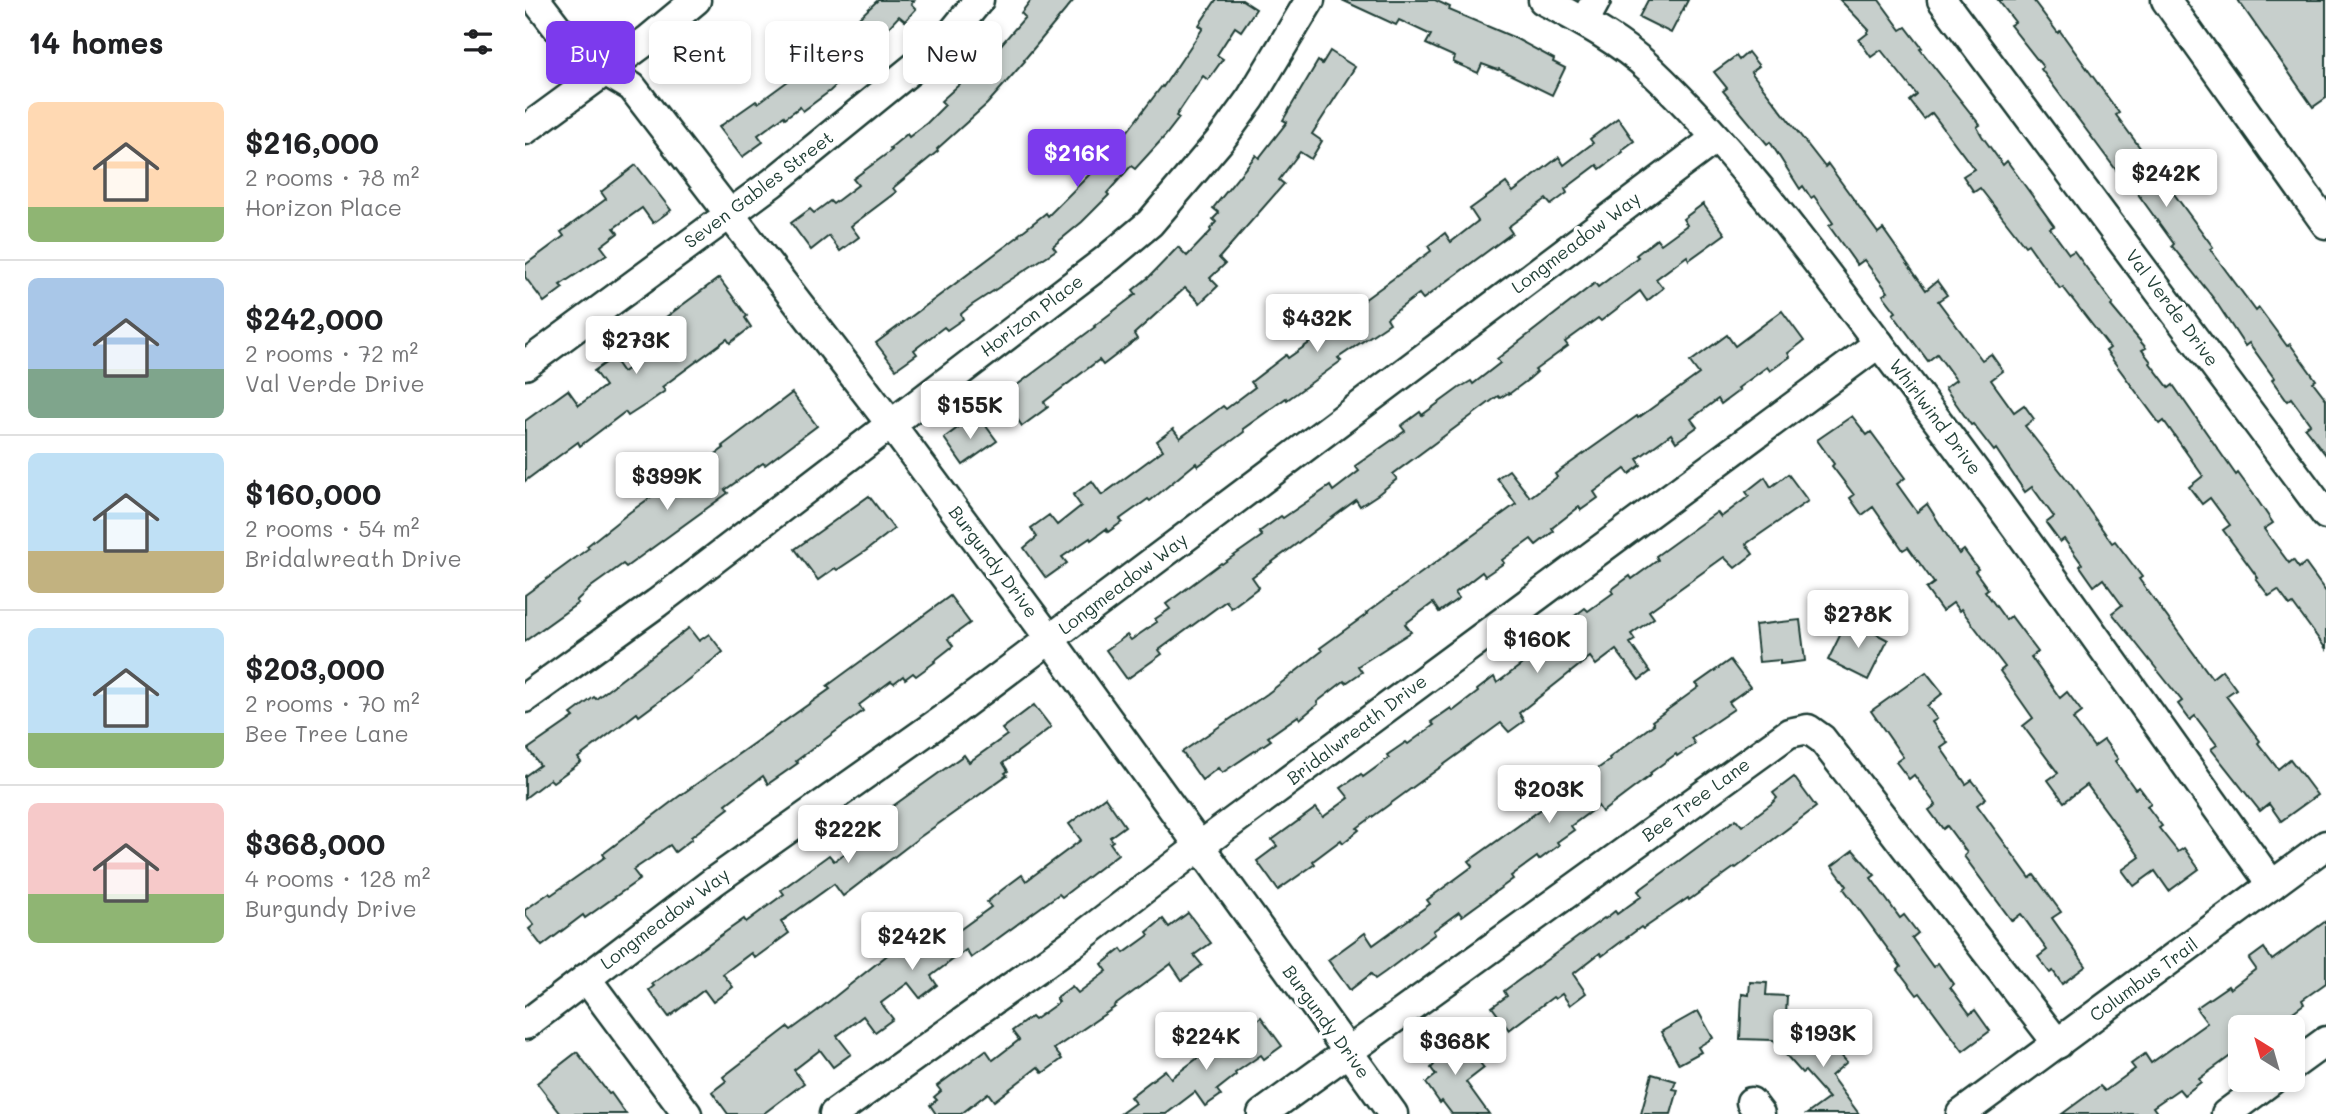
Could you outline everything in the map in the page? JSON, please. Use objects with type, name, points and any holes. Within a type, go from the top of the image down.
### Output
[{"type":"street","points":[[536,0],[552,21]]},
{"type":"street","points":[[635,49],[696,0]]},
{"type":"street","name":"Seven Gables Street","points":[[525,365],[772,183],[944,43],[979,0]]},
{"type":"street","name":"Horizon Place","points":[[525,698],[657,603],[1107,259],[1150,223],[1222,138],[1251,98],[1310,0]]},
{"type":"street","name":"Whirlwind Drive","points":[[1543,0],[1590,11],[1611,39],[1649,68],[1716,138],[1804,246],[1980,476],[2272,886]]},
{"type":"street","name":"Val Verde Drive","points":[[1942,0],[2326,515]]},
{"type":"street","points":[[2166,0],[2326,224]]},
{"type":"street","points":[[525,130],[588,84]]},
{"type":"street","name":"Burgundy Drive","points":[[627,84],[890,423],[1050,639],[1393,1114]]},
{"type":"street","name":"Longmeadow Way","points":[[525,1025],[713,882],[950,715],[1716,138]]},
{"type":"street","name":"Bridalwreath Drive","points":[[834,1114],[1073,943],[1879,343]]},
{"type":"street","name":"Bee Tree Lane","points":[[1262,1114],[1789,733],[1808,729],[1822,739],[2058,1044]]},
{"type":"street","name":"Columbus Trail","points":[[1961,1114],[2326,845]]},
{"type":"street","points":[[586,978],[687,1114]]},
{"type":"street","points":[[2305,1056],[2326,1041]]},
{"type":"street","points":[[2226,1114],[2256,1092]]},
{"type":"building","points":[[878,0],[915,0],[911,4],[916,9],[905,21],[899,16],[889,27],[889,21],[856,21]]},
{"type":"building","points":[[1031,0],[1074,0],[987,104],[937,149],[938,151],[893,188],[896,192],[851,226],[859,237],[840,251],[829,236],[811,250],[791,223],[810,209],[814,213],[830,201],[833,204],[858,185],[853,179],[892,150],[890,148],[907,134],[909,137],[927,123],[945,105],[941,101],[960,84],[1002,84],[1002,44],[1025,17],[1021,13]]},
{"type":"building","points":[[1216,0],[1242,0],[1256,9],[1241,31],[1235,27],[1217,55],[1223,59],[1208,80],[1203,76],[1176,116],[1179,118],[1165,136],[1135,169],[1131,166],[1107,193],[1109,195],[1082,222],[1053,246],[1056,250],[972,305],[961,314],[963,319],[947,330],[944,327],[914,350],[917,354],[896,369],[876,343],[1046,213],[1048,216],[1098,166],[1095,163],[1125,130],[1127,132],[1163,87],[1203,28],[1199,25]]},
{"type":"building","points":[[1342,0],[1435,0],[1450,7],[1449,10],[1513,37],[1565,68],[1552,95],[1499,69],[1482,64],[1478,73],[1453,62],[1455,57],[1426,44],[1431,35],[1399,20],[1396,25]]},
{"type":"building","points":[[1648,0],[1688,0],[1671,33],[1639,17]]},
{"type":"building","points":[[1840,0],[1879,0],[1901,30],[1906,27],[1980,125],[1977,127],[1982,136],[2003,165],[2007,161],[2054,226],[2050,228],[2069,254],[2074,251],[2113,304],[2111,306],[2146,348],[2142,350],[2150,363],[2169,388],[2173,385],[2236,475],[2238,473],[2254,495],[2273,523],[2264,529],[2277,547],[2289,563],[2293,560],[2299,568],[2305,563],[2326,592],[2326,649],[2293,604],[2290,606],[2278,590],[2269,596],[2256,579],[2258,578],[2223,530],[2230,525],[2210,498],[2202,504],[2189,487],[2203,476],[2164,421],[2160,424],[2106,351],[2110,348],[2063,287],[2060,289],[2028,244],[2025,246],[1980,188],[1974,192],[1963,176],[1974,169],[1932,113],[1924,119],[1910,101],[1917,95],[1881,50],[1871,57],[1859,40],[1869,30]]},
{"type":"building","points":[[1998,0],[2033,0],[2058,33],[2060,31],[2119,113],[2116,115],[2213,247],[2210,249],[2256,311],[2259,308],[2316,380],[2313,382],[2326,399],[2326,455],[2305,428],[2310,424],[2291,398],[2287,401],[2249,343],[2245,346],[2125,176],[2122,178],[2041,69],[2043,67],[2010,25],[2015,22]]},
{"type":"building","points":[[2238,0],[2326,0],[2326,98],[2313,107]]},
{"type":"building","points":[[1330,51],[1355,67],[1312,134],[1322,141],[1311,159],[1300,152],[1279,180],[1284,184],[1219,258],[1225,264],[1210,278],[1218,286],[1200,303],[1185,288],[1134,334],[1137,339],[1103,365],[1099,360],[1044,402],[1048,407],[1022,426],[1005,401],[1009,399],[1005,394],[1136,294],[1133,290],[1178,247],[1187,256],[1211,231],[1216,222],[1213,219],[1219,213],[1213,208],[1256,155],[1259,158],[1287,122],[1283,120],[1318,61],[1322,64]]},
{"type":"building","points":[[1748,52],[1759,66],[1751,72],[1825,167],[1828,164],[1878,233],[1883,229],[1926,290],[1937,281],[1947,295],[1938,301],[1982,360],[1991,354],[2003,371],[1991,380],[2014,412],[2024,405],[2034,419],[2025,426],[2112,543],[2115,541],[2142,577],[2139,579],[2212,678],[2222,670],[2236,689],[2226,696],[2260,741],[2258,743],[2278,769],[2290,759],[2317,795],[2281,821],[2269,804],[2260,811],[2211,749],[2217,745],[2195,716],[2190,720],[2178,704],[2182,701],[2112,613],[2122,605],[2103,579],[2094,586],[2064,539],[2060,542],[2046,523],[2054,517],[2032,487],[2025,492],[1996,449],[1994,451],[1973,424],[1971,425],[1945,388],[1956,380],[1937,354],[1928,361],[1893,314],[1896,312],[1883,295],[1888,292],[1864,260],[1857,265],[1829,226],[1833,223],[1814,196],[1811,198],[1803,186],[1800,189],[1770,142],[1767,144],[1723,91],[1727,88],[1714,72],[1736,56],[1739,60]]},
{"type":"building","points":[[784,84],[837,84],[803,111],[800,107],[758,135],[763,142],[742,157],[719,127],[756,101],[758,103]]},
{"type":"building","points":[[1618,118],[1634,141],[1622,150],[1623,152],[1600,169],[1597,165],[1565,189],[1567,193],[1551,205],[1546,199],[1508,227],[1512,233],[1423,299],[1419,294],[1387,318],[1390,323],[1338,358],[1341,361],[1243,429],[1244,432],[1198,466],[1196,463],[1150,501],[1148,499],[1120,519],[1122,522],[1108,532],[1106,529],[1091,540],[1090,538],[1062,557],[1067,563],[1046,578],[1024,548],[1037,537],[1031,528],[1049,515],[1057,525],[1081,506],[1073,495],[1092,481],[1102,495],[1163,450],[1157,441],[1173,429],[1180,438],[1223,406],[1226,409],[1255,387],[1251,382],[1286,355],[1288,358],[1343,319],[1364,300],[1431,251],[1428,246],[1445,233],[1451,242],[1478,221],[1470,209],[1506,183],[1513,192],[1559,157],[1564,165],[1593,143],[1590,139]]},
{"type":"building","points":[[636,165],[671,210],[653,223],[642,208],[614,228],[618,233],[601,246],[607,254],[560,285],[563,288],[544,302],[525,277],[525,265],[564,236],[561,232],[606,199],[601,192]]},
{"type":"building","points":[[1703,204],[1725,234],[1689,260],[1687,256],[1656,279],[1663,288],[1647,301],[1640,291],[1601,321],[1598,318],[1565,342],[1568,346],[1535,370],[1537,372],[1529,379],[1509,394],[1500,398],[1498,396],[1393,474],[1397,479],[1377,495],[1360,506],[1356,500],[1252,577],[1259,587],[1231,608],[1226,601],[1159,650],[1162,654],[1127,679],[1106,650],[1127,635],[1131,640],[1157,622],[1155,619],[1170,609],[1166,604],[1262,536],[1259,532],[1281,516],[1283,518],[1330,486],[1333,491],[1359,471],[1355,466],[1405,431],[1401,426],[1420,412],[1422,415],[1471,381],[1473,384],[1500,363],[1497,359],[1595,283],[1598,287],[1657,239],[1661,244],[1687,225],[1683,219]]},
{"type":"building","points":[[719,278],[747,316],[745,318],[751,327],[730,343],[727,339],[662,387],[665,391],[645,405],[628,416],[625,412],[580,446],[578,442],[525,481],[525,421],[568,390],[579,405],[605,386],[594,371],[613,358],[623,372],[650,353],[639,337]]},
{"type":"building","points":[[1782,311],[1804,341],[1788,353],[1790,357],[1770,371],[1767,367],[1721,404],[1718,399],[1691,419],[1697,427],[1676,442],[1671,434],[1637,459],[1641,465],[1629,474],[1625,469],[1594,492],[1598,498],[1581,510],[1579,507],[1552,528],[1554,531],[1536,545],[1531,539],[1485,576],[1482,572],[1455,593],[1459,598],[1439,612],[1433,603],[1405,624],[1411,632],[1358,666],[1362,672],[1346,683],[1344,681],[1300,719],[1298,716],[1268,737],[1271,740],[1222,773],[1218,768],[1202,780],[1182,752],[1267,694],[1322,651],[1320,648],[1516,504],[1497,478],[1509,470],[1530,497],[1557,477],[1555,474],[1699,374],[1690,362],[1727,335],[1735,346]]},
{"type":"building","points":[[792,393],[817,426],[765,465],[763,463],[725,490],[728,493],[626,567],[623,564],[591,587],[576,601],[578,603],[525,641],[525,595],[589,548],[587,546],[630,512],[724,448],[722,446]]},
{"type":"building","points":[[1852,416],[1867,435],[1871,432],[1905,478],[1897,484],[1917,512],[1927,504],[1959,554],[1964,550],[1978,569],[1975,571],[1988,589],[1985,591],[2006,620],[2011,616],[2038,652],[2031,657],[2060,698],[2067,692],[2082,712],[2073,719],[2094,747],[2104,740],[2135,789],[2139,787],[2151,803],[2147,806],[2162,826],[2159,828],[2178,852],[2184,848],[2199,869],[2169,891],[2155,871],[2134,886],[2122,870],[2140,857],[2087,785],[2064,802],[2048,780],[2058,773],[2023,726],[2033,718],[2000,671],[2005,667],[1961,609],[1959,611],[1953,603],[1942,611],[1926,589],[1934,583],[1908,547],[1903,550],[1873,507],[1862,515],[1850,498],[1854,495],[1817,440]]},
{"type":"building","points":[[980,418],[997,441],[963,465],[944,438],[963,424],[966,428]]},
{"type":"building","points":[[1788,474],[1808,501],[1746,544],[1753,554],[1735,568],[1724,557],[1649,611],[1654,618],[1631,634],[1635,640],[1630,643],[1650,672],[1639,680],[1616,650],[1596,665],[1590,657],[1519,713],[1524,721],[1509,732],[1501,723],[1357,828],[1359,830],[1343,843],[1341,840],[1313,861],[1315,864],[1278,890],[1257,861],[1277,846],[1272,840],[1316,808],[1323,817],[1349,798],[1341,788],[1361,774],[1363,777],[1389,758],[1387,755],[1406,742],[1408,744],[1434,725],[1431,722],[1451,708],[1453,711],[1494,677],[1497,683],[1525,662],[1521,656],[1534,647],[1539,654],[1573,630],[1567,622],[1585,608],[1588,611],[1613,593],[1611,590],[1630,576],[1632,579],[1658,560],[1656,556],[1717,512],[1721,517],[1749,496],[1746,492],[1765,477],[1771,487]]},
{"type":"building","points":[[869,496],[894,529],[867,550],[818,580],[795,549]]},
{"type":"building","points":[[950,596],[970,623],[948,639],[953,646],[935,662],[916,676],[913,673],[894,683],[891,681],[859,705],[863,711],[796,761],[798,763],[768,784],[763,776],[726,804],[729,808],[675,852],[670,845],[633,870],[640,879],[585,918],[583,915],[542,946],[529,929],[534,925],[525,910],[605,857],[603,854],[678,797],[830,689],[827,686]]},
{"type":"building","points":[[1848,619],[1888,640],[1868,680],[1828,660]]},
{"type":"building","points":[[1800,620],[1805,661],[1780,664],[1780,660],[1759,662],[1755,625]]},
{"type":"building","points":[[689,628],[699,641],[709,634],[723,652],[578,758],[581,762],[553,782],[550,779],[525,798],[525,776],[540,765],[528,749],[574,717],[571,714],[594,697],[596,699]]},
{"type":"building","points":[[1730,660],[1750,687],[1729,702],[1734,709],[1691,738],[1695,744],[1650,773],[1651,775],[1602,812],[1598,806],[1571,826],[1574,830],[1539,860],[1537,857],[1511,876],[1513,879],[1462,916],[1459,912],[1433,931],[1435,934],[1375,979],[1371,974],[1350,990],[1328,960],[1365,933],[1373,945],[1430,904],[1427,900],[1473,866],[1469,861],[1610,760],[1609,758],[1654,724],[1652,721],[1699,687],[1696,684]]},
{"type":"building","points":[[1926,672],[1943,693],[1927,706],[1937,719],[1932,722],[1948,743],[1941,748],[1966,784],[1972,780],[1986,798],[1977,805],[2030,878],[2034,875],[2061,912],[2052,918],[2086,966],[2062,984],[2038,957],[2047,950],[2021,914],[2012,921],[1964,856],[1967,853],[1947,826],[1943,829],[1929,810],[1936,805],[1914,775],[1909,779],[1896,762],[1903,757],[1871,711]]},
{"type":"building","points":[[1034,705],[1051,727],[1003,763],[1008,771],[1005,773],[1007,775],[843,896],[834,884],[781,922],[789,933],[755,958],[751,953],[723,974],[733,987],[713,1002],[704,990],[669,1017],[649,990],[654,986],[652,984],[744,919],[746,922],[784,894],[781,890],[829,855],[834,861],[874,833],[868,824],[964,755],[969,762],[1007,735],[1002,729]]},
{"type":"building","points":[[1794,777],[1816,807],[1736,868],[1643,929],[1641,927],[1602,956],[1600,953],[1573,974],[1586,993],[1570,1005],[1562,994],[1555,999],[1553,997],[1509,1030],[1492,1007],[1507,996],[1504,991],[1604,918],[1615,911],[1617,914],[1642,896],[1638,891],[1736,819],[1742,826],[1771,804],[1777,798],[1773,793]]},
{"type":"building","points":[[1105,797],[1125,826],[1110,837],[1113,841],[1110,843],[1118,854],[1062,897],[1059,894],[971,958],[966,950],[931,976],[937,985],[920,998],[908,983],[881,1003],[893,1019],[875,1032],[863,1016],[837,1036],[851,1054],[833,1067],[820,1050],[794,1070],[804,1083],[763,1114],[728,1114],[712,1092],[726,1081],[723,1077],[788,1027],[791,1030],[817,1011],[905,941],[911,949],[929,936],[936,947],[991,907],[987,902],[1003,889],[1022,875],[1026,881],[1081,840],[1069,824]]},
{"type":"building","points":[[1853,850],[1875,875],[1871,878],[1900,918],[1904,915],[1918,933],[1912,938],[1933,967],[1938,963],[1953,984],[1950,987],[1970,1014],[1975,1010],[1990,1031],[1963,1051],[1920,993],[1917,995],[1898,970],[1901,967],[1844,889],[1847,886],[1832,866]]},
{"type":"building","points":[[1188,913],[1211,943],[1194,955],[1202,965],[1182,980],[1171,964],[1054,1049],[1062,1059],[1043,1073],[1038,1067],[994,1101],[988,1093],[961,1114],[936,1114],[930,1105],[937,1100],[934,1097],[941,1091],[937,1086],[986,1050],[993,1060],[1019,1040],[1012,1031],[1031,1017],[1034,1020],[1059,1002],[1056,998],[1072,986],[1078,993],[1107,971],[1102,964],[1121,949],[1124,953],[1149,935],[1147,932],[1163,919],[1169,927]]},
{"type":"building","points":[[2326,921],[2326,983],[2302,1000],[2304,1004],[2289,1015],[2228,1015],[2228,1058],[2199,1079],[2201,1082],[2184,1095],[2179,1089],[2153,1107],[2158,1114],[2062,1114],[2100,1086],[2105,1091],[2135,1069],[2131,1064],[2145,1054],[2151,1063],[2207,1023],[2196,1008],[2228,986],[2230,989],[2256,969],[2249,959],[2264,948],[2272,960]]},
{"type":"building","points":[[1750,982],[1767,983],[1766,995],[1787,996],[1784,1053],[1773,1040],[1740,1039],[1742,994],[1749,995]]},
{"type":"building","points":[[1698,1011],[1713,1038],[1698,1047],[1701,1052],[1679,1064],[1661,1032]]},
{"type":"building","points":[[1261,1017],[1282,1046],[1264,1059],[1261,1055],[1235,1073],[1236,1075],[1217,1090],[1221,1095],[1205,1106],[1195,1092],[1166,1114],[1120,1114],[1135,1103],[1130,1097],[1165,1070],[1171,1078],[1215,1045],[1217,1049]]},
{"type":"building","points":[[1823,1022],[1837,1038],[1830,1043],[1847,1062],[1831,1076],[1859,1114],[1807,1114],[1829,1098],[1805,1071],[1802,1073],[1786,1055]]},
{"type":"building","points":[[1457,1033],[1484,1068],[1466,1082],[1489,1114],[1452,1114],[1442,1101],[1440,1103],[1426,1083],[1436,1075],[1431,1068],[1434,1065],[1427,1055]]},
{"type":"building","points":[[577,1052],[626,1114],[561,1114],[537,1083]]},
{"type":"building","points":[[1652,1074],[1676,1081],[1673,1089],[1678,1090],[1671,1114],[1641,1114]]}]
